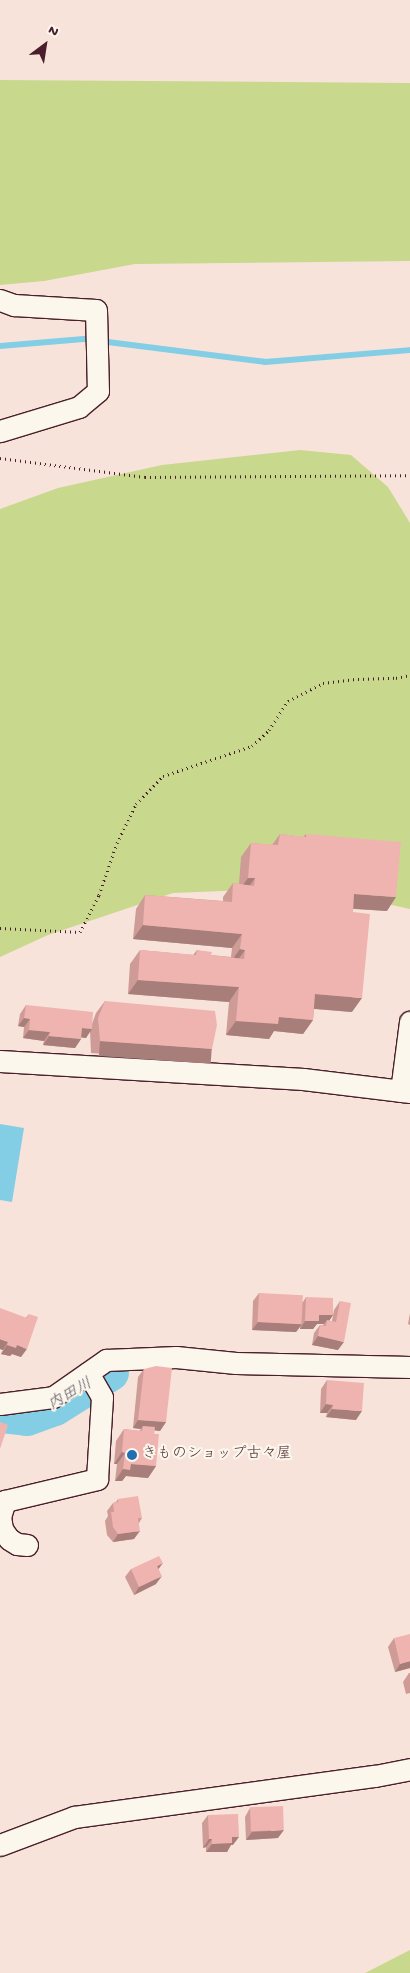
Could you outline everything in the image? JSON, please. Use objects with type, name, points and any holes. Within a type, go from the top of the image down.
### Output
[{"type":"street","points":[[0,300],[14,306],[96,310],[98,324],[98,391],[78,407],[0,431]]},
{"type":"street","points":[[0,1061],[303,1079],[406,1091],[410,1022]]},
{"type":"street","points":[[0,1404],[53,1397],[106,1360],[176,1357],[236,1363],[410,1367]]},
{"type":"street","points":[[27,1545],[17,1544],[8,1539],[2,1529],[0,1517],[4,1501],[97,1479],[102,1397],[88,1373]]},
{"type":"street","points":[[0,1845],[74,1816],[375,1776],[410,1769]]},
{"type":"path","points":[[0,458],[145,477],[410,475]]},
{"type":"path","points":[[0,928],[80,932],[100,895],[117,843],[136,804],[164,776],[252,746],[269,730],[288,701],[323,683],[358,679],[396,678],[410,675]]},
{"type":"green space","points":[[0,80],[410,83],[410,261],[135,264],[44,281],[0,285]]},
{"type":"green space","points":[[300,450],[351,455],[388,487],[410,523],[410,909],[365,899],[248,890],[173,893],[48,935],[0,957],[0,509],[58,488],[162,465]]},
{"type":"green space","points":[[410,1950],[410,1973],[365,1973]]},
{"type":"water","points":[[0,1124],[24,1128],[12,1202],[0,1200]]},
{"type":"building","points":[[280,834],[306,837],[306,834],[401,842],[396,897],[354,894],[353,912],[370,914],[362,998],[315,994],[313,1020],[279,1017],[278,1024],[236,1021],[239,987],[138,980],[140,950],[196,955],[197,950],[212,952],[211,955],[244,959],[245,950],[240,949],[242,934],[143,925],[145,895],[232,902],[233,883],[254,886],[255,878],[248,878],[251,843],[278,845]]},
{"type":"building","points":[[105,1001],[215,1011],[217,1025],[212,1049],[100,1041],[98,1018]]},
{"type":"building","points":[[26,1005],[93,1012],[92,1029],[82,1028],[81,1039],[49,1036],[50,1032],[29,1030],[30,1019],[24,1018]]},
{"type":"building","points":[[259,1293],[303,1295],[301,1324],[257,1322]]},
{"type":"building","points":[[306,1297],[333,1298],[333,1315],[319,1315],[319,1321],[305,1321]]},
{"type":"building","points":[[340,1301],[351,1303],[344,1342],[318,1336],[320,1325],[326,1326],[327,1320],[336,1322]]},
{"type":"building","points":[[0,1308],[27,1318],[29,1314],[38,1317],[27,1349],[17,1345],[16,1348],[7,1345],[8,1342],[0,1339]]},
{"type":"building","points":[[156,1366],[172,1368],[166,1422],[138,1420],[144,1369]]},
{"type":"building","points":[[327,1380],[364,1383],[362,1411],[332,1409],[333,1405],[326,1404]]},
{"type":"building","points":[[0,1422],[8,1425],[0,1449]]},
{"type":"building","points":[[143,1426],[155,1427],[154,1434],[159,1434],[156,1466],[131,1464],[130,1470],[123,1469],[125,1453],[122,1452],[124,1429],[142,1431]]},
{"type":"building","points":[[138,1496],[142,1518],[138,1518],[140,1531],[118,1534],[113,1527],[111,1512],[114,1512],[113,1503],[118,1502],[118,1499]]},
{"type":"building","points":[[159,1556],[163,1563],[157,1566],[162,1576],[139,1587],[131,1569]]},
{"type":"building","points":[[410,1634],[410,1661],[400,1664],[394,1638]]},
{"type":"building","points":[[283,1806],[284,1830],[251,1831],[250,1807]]},
{"type":"building","points":[[238,1814],[239,1837],[232,1837],[232,1843],[212,1844],[212,1839],[209,1839],[208,1815]]},
{"type":"waterway","points":[[0,346],[84,339],[265,362],[410,350]]},
{"type":"waterway","name":"内田川","points":[[0,1415],[27,1418],[55,1408],[111,1373]]},
{"type":"place","name":"きものショップ古々屋","points":[[132,1455]]}]
